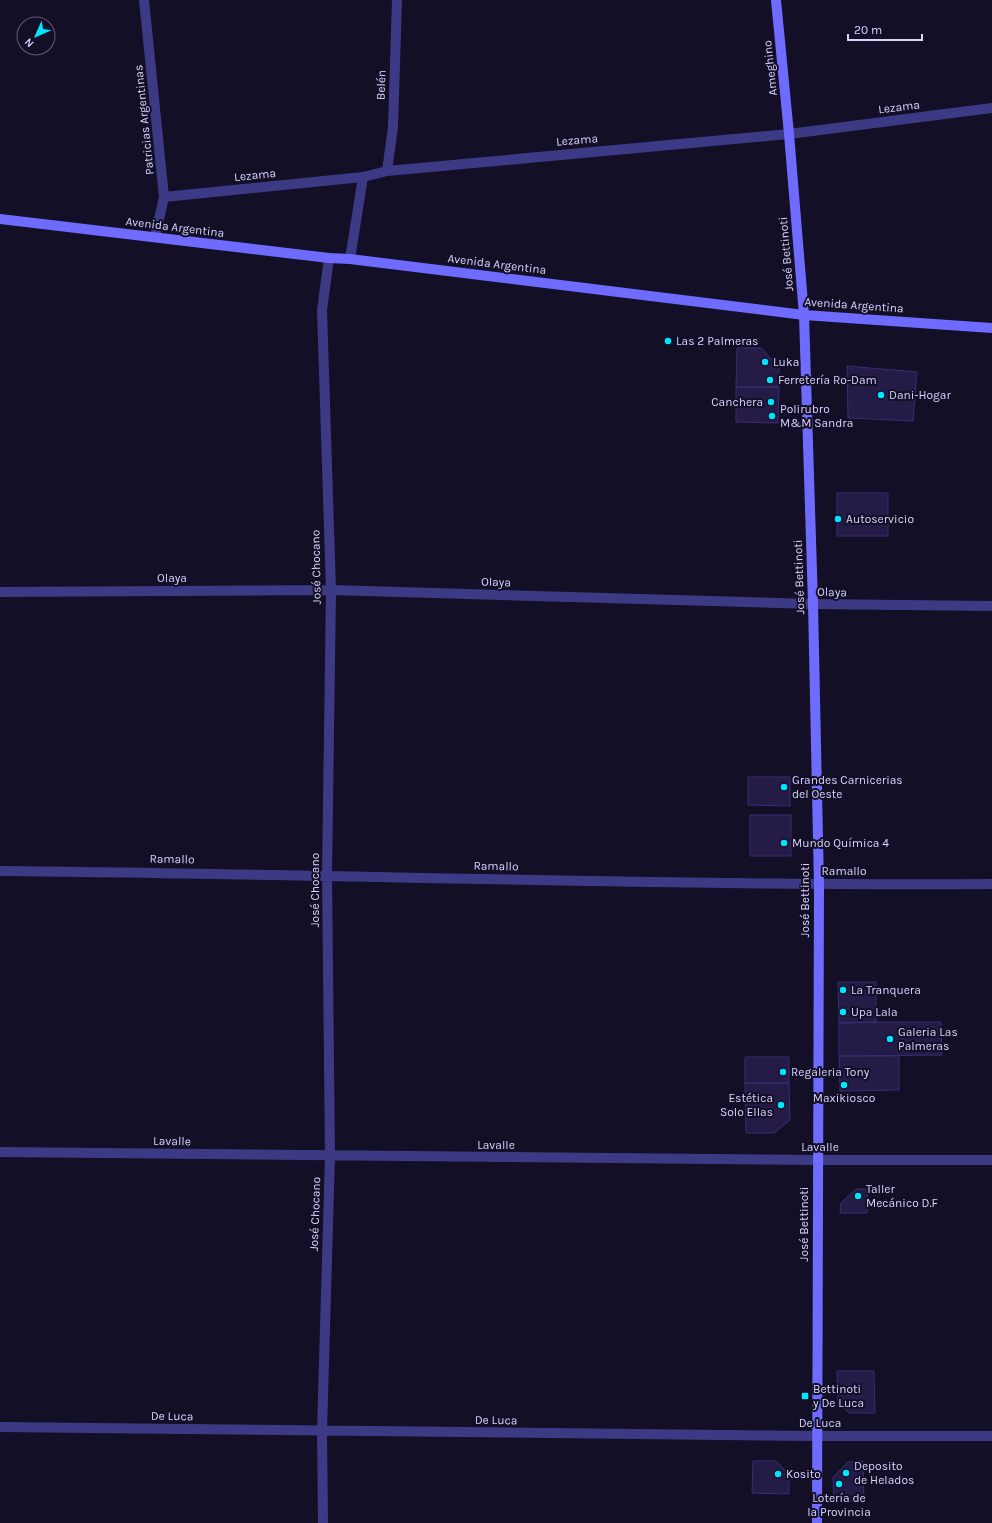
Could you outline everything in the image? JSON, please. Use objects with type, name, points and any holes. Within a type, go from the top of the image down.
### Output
[{"type":"street","name":"Patricias Argentinas","points":[[144,0],[164,197],[155,238]]},
{"type":"street","name":"Belén","points":[[387,171],[393,127],[398,0]]},
{"type":"street","name":"Ameghino","points":[[776,0],[789,134]]},
{"type":"street","name":"Lezama","points":[[164,197],[363,177],[387,171],[789,134],[992,108]]},
{"type":"street","name":"José Bettinoti","points":[[789,134],[804,315],[813,604],[819,885],[817,1523]]},
{"type":"street","points":[[350,259],[363,177]]},
{"type":"street","name":"Avenida Argentina","points":[[0,219],[330,258],[350,259],[804,315],[992,328]]},
{"type":"street","name":"José Chocano","points":[[323,1523],[322,1431],[330,1156],[327,876],[330,590],[322,310],[330,258]]},
{"type":"street","name":"Olaya","points":[[0,592],[330,590],[813,604],[992,606]]},
{"type":"street","name":"Ramallo","points":[[0,870],[819,885],[992,884]]},
{"type":"street","name":"Lavalle","points":[[0,1152],[817,1160],[992,1160]]},
{"type":"street","name":"De Luca","points":[[0,1427],[817,1436],[992,1436]]},
{"type":"building","points":[[737,348],[761,348],[779,367],[779,387],[736,387]]},
{"type":"building","name":"Dani-Hogar","points":[[847,366],[917,372],[913,421],[848,418]]},
{"type":"building","points":[[736,387],[779,387],[778,423],[736,422]]},
{"type":"building","points":[[837,493],[888,493],[888,536],[837,536]]},
{"type":"building","points":[[748,777],[790,777],[790,806],[748,805]]},
{"type":"building","points":[[750,815],[791,815],[791,856],[750,856]]},
{"type":"building","points":[[838,982],[876,982],[876,1022],[839,1023]]},
{"type":"building","name":"Galeria Las Palmeras","points":[[941,1022],[942,1055],[839,1056],[839,1023]]},
{"type":"building","points":[[839,1056],[899,1056],[899,1090],[840,1091]]},
{"type":"building","points":[[745,1057],[789,1057],[789,1083],[745,1083]]},
{"type":"building","points":[[745,1083],[789,1083],[790,1120],[774,1133],[746,1133]]},
{"type":"building","name":"Taller Mecánico D.F","points":[[856,1189],[868,1189],[867,1213],[840,1213],[841,1203]]},
{"type":"building","points":[[837,1371],[874,1371],[875,1413],[849,1413],[838,1402]]},
{"type":"building","points":[[753,1461],[776,1461],[789,1474],[789,1494],[752,1493]]},
{"type":"building","points":[[863,1461],[864,1501],[834,1502],[833,1477],[848,1462]]},
{"type":"place","name":"Las 2 Palmeras","points":[[668,341]]},
{"type":"place","name":"Luka","points":[[765,362]]},
{"type":"place","name":"Ferretería Ro-Dam","points":[[770,380]]},
{"type":"place","name":"Dani-Hogar","points":[[881,395]]},
{"type":"place","name":"Canchera","points":[[771,402]]},
{"type":"place","name":"Polirubro M&M Sandra","points":[[772,416]]},
{"type":"place","name":"Autoservicio","points":[[838,519]]},
{"type":"place","name":"Grandes Carnicerias del Oeste","points":[[784,787]]},
{"type":"place","name":"Mundo Química 4","points":[[784,843]]},
{"type":"place","name":"La Tranquera","points":[[843,990]]},
{"type":"place","name":"Upa Lala","points":[[843,1012]]},
{"type":"place","name":"Galeria Las Palmeras","points":[[890,1039]]},
{"type":"place","name":"Regaleria Tony","points":[[783,1072]]},
{"type":"place","name":"Maxikiosco","points":[[844,1085]]},
{"type":"place","name":"Estética Solo Ellas","points":[[781,1105]]},
{"type":"place","name":"Taller Mecánico D.F","points":[[858,1196]]},
{"type":"place","name":"Bettinoti y De Luca","points":[[805,1396]]},
{"type":"place","name":"Deposito de Helados","points":[[846,1473]]},
{"type":"place","name":"Kosito","points":[[778,1474]]},
{"type":"place","name":"Lotería de la Provincia","points":[[839,1484]]}]
